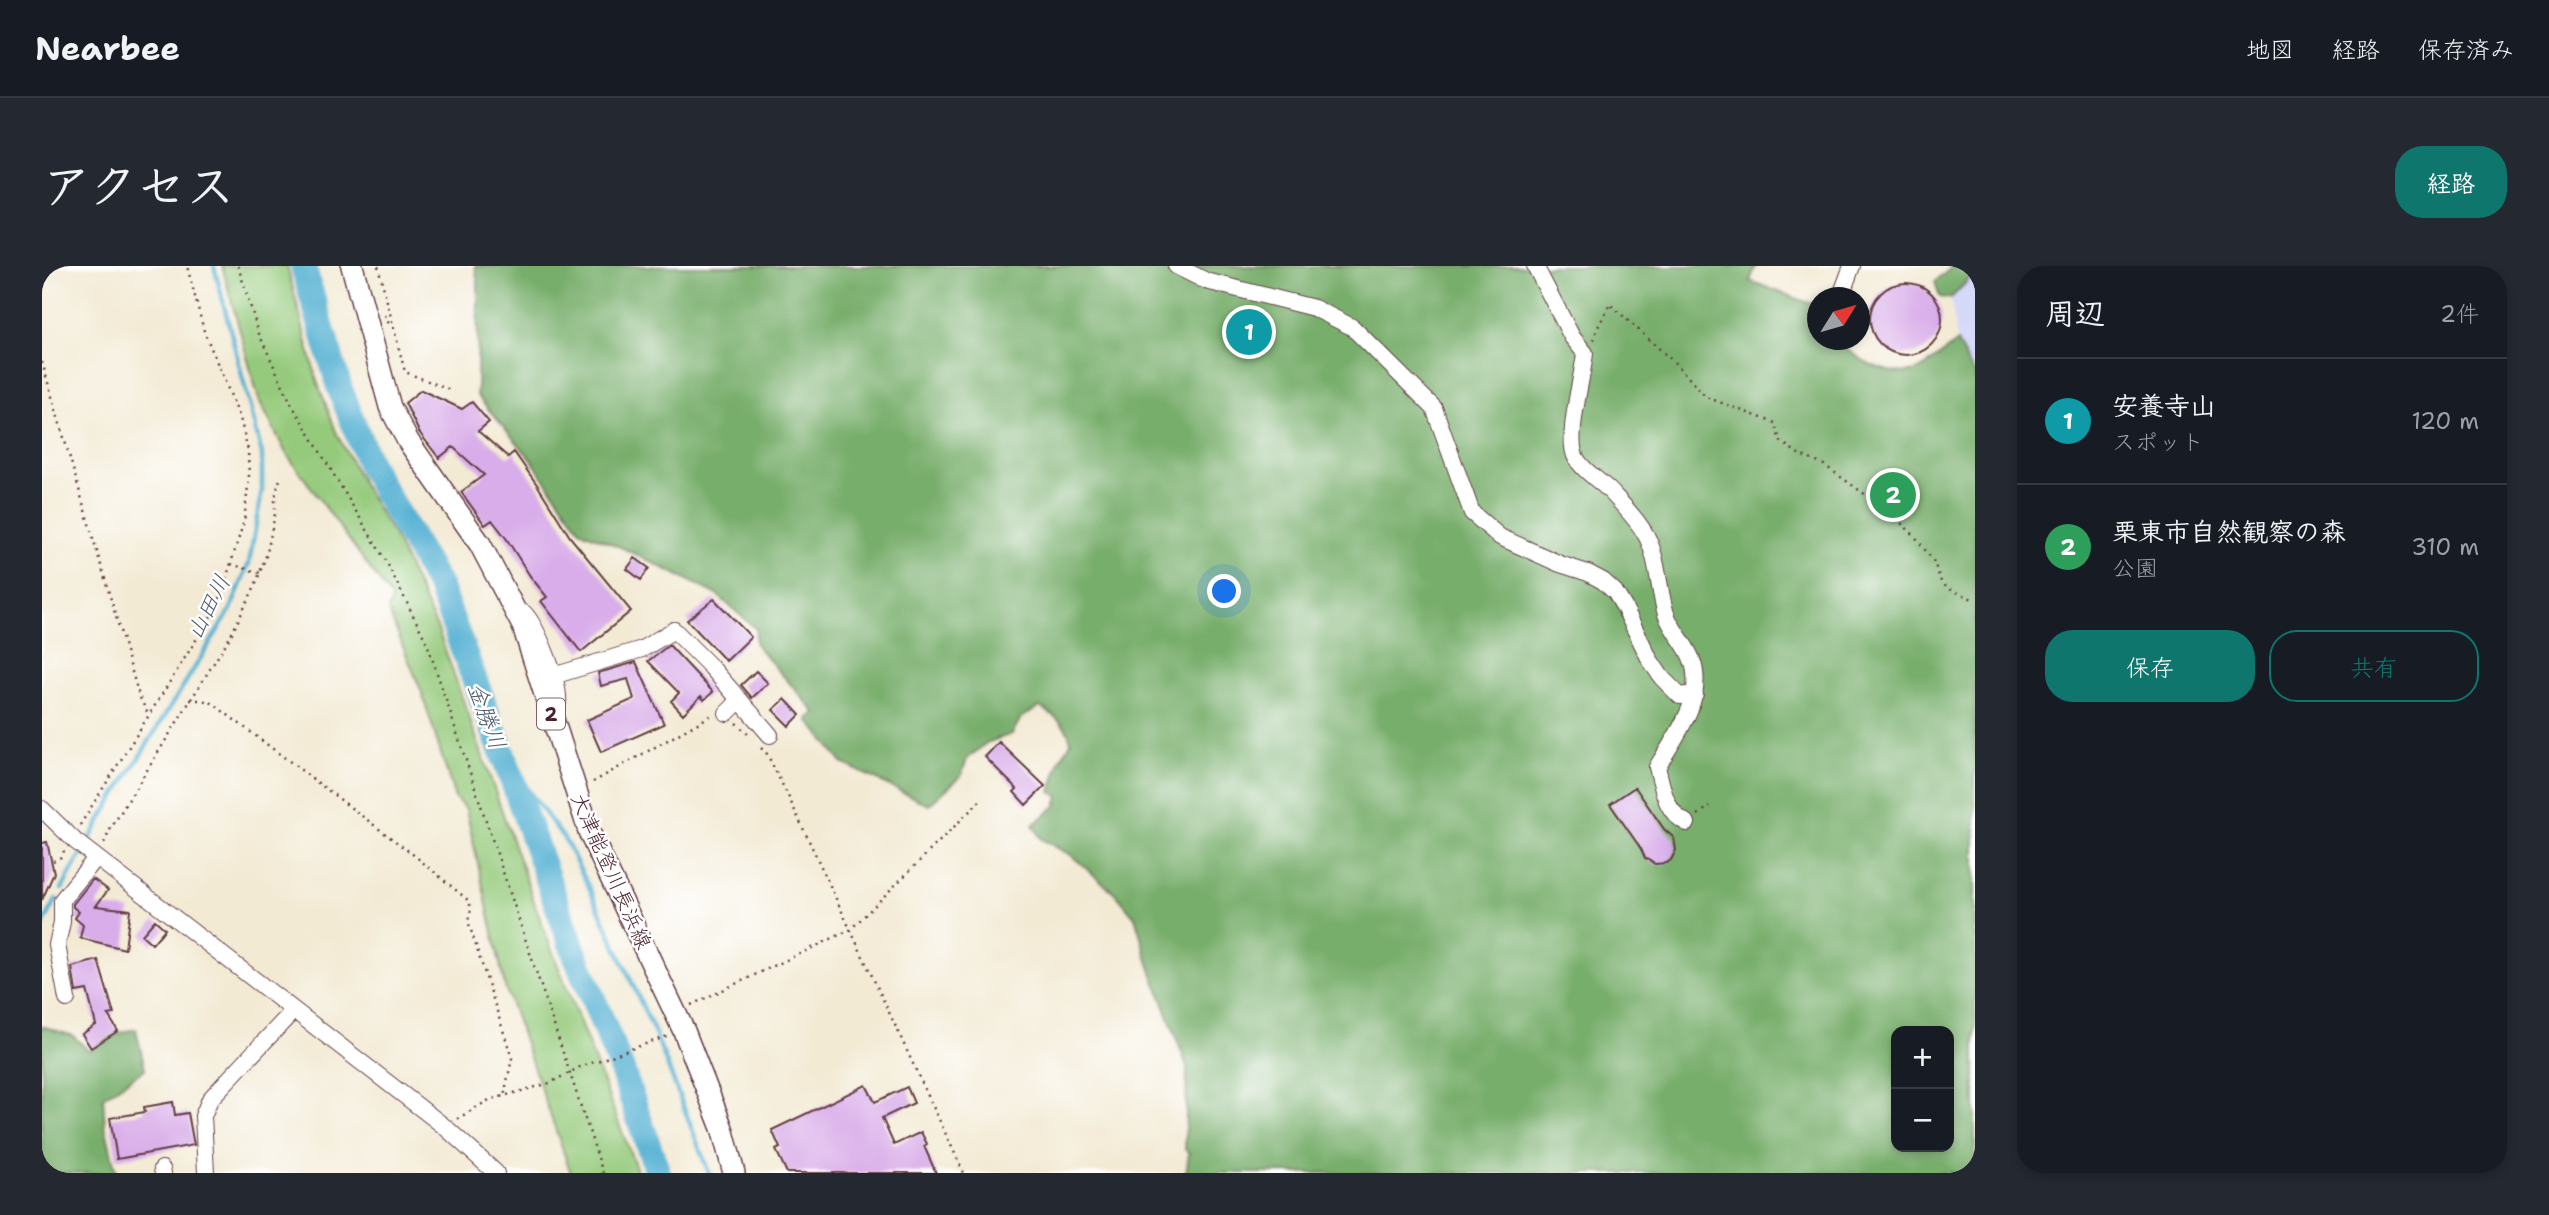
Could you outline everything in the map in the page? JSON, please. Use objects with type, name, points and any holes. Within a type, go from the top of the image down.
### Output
[{"type":"main road","name":"大津能登川長浜線","points":[[352,266],[390,407],[408,441],[480,544],[523,626],[590,834],[676,1012],[722,1128],[734,1173]]},
{"type":"street","points":[[1176,266],[1206,281],[1314,308],[1352,327],[1434,408],[1472,513],[1500,537],[1603,581],[1615,592],[1662,678],[1680,696],[1695,694]]},
{"type":"street","points":[[1535,266],[1572,337],[1585,353],[1573,426],[1575,457],[1644,532],[1651,546],[1666,614],[1691,657],[1696,673],[1695,694],[1678,733],[1657,767],[1661,790],[1667,804],[1687,823]]},
{"type":"street","points":[[1844,287],[1852,266]]},
{"type":"street","points":[[512,603],[530,619],[541,640],[558,702],[552,717]]},
{"type":"street","points":[[553,676],[642,649],[674,630],[740,700],[765,740]]},
{"type":"street","points":[[727,713],[740,700]]},
{"type":"street","points":[[42,809],[73,840],[445,1127],[496,1173]]},
{"type":"street","points":[[67,999],[57,945],[62,922],[62,900],[94,856]]},
{"type":"street","points":[[206,1173],[203,1116],[210,1099],[293,1010]]},
{"type":"path","points":[[73,840],[218,605],[244,522],[248,450],[240,418],[204,331],[187,266]]},
{"type":"path","points":[[238,266],[258,334],[292,405],[387,563],[427,643],[603,1173]]},
{"type":"path","points":[[378,266],[405,372],[453,391]]},
{"type":"path","points":[[1585,353],[1593,349],[1597,329],[1610,304],[1677,365],[1706,397],[1775,424],[1780,442],[1800,455],[1824,465],[1887,510],[1919,542],[1934,562],[1940,580],[1947,588],[1975,600]]},
{"type":"path","points":[[42,362],[139,696],[149,716]]},
{"type":"path","points":[[94,856],[230,637],[267,553],[275,514],[275,497],[281,479]]},
{"type":"path","points":[[233,564],[258,573]]},
{"type":"path","points":[[190,700],[202,699],[212,703],[415,856],[469,901],[471,909],[468,921],[512,1058],[504,1096]]},
{"type":"path","points":[[575,792],[723,709],[751,738]]},
{"type":"path","points":[[765,740],[767,754],[964,1173]]},
{"type":"path","points":[[676,1012],[850,930],[984,798]]},
{"type":"path","points":[[445,1127],[472,1108],[550,1083],[580,1068],[673,1034]]},
{"type":"shaded area","points":[[1975,273],[1975,373],[1957,342],[1951,298]]},
{"type":"green space","points":[[222,266],[287,266],[317,381],[337,434],[363,485],[394,536],[438,630],[543,927],[638,1173],[571,1173],[505,987],[466,809],[455,798],[421,690],[388,610],[392,599],[286,453],[259,400]]},
{"type":"green space","points":[[475,266],[1756,266],[1750,281],[1807,302],[1807,350],[1848,350],[1862,360],[1883,369],[1905,372],[1921,369],[1957,342],[1975,373],[1975,1173],[1186,1173],[1189,1153],[1185,1149],[1187,1067],[1149,964],[1135,917],[1116,894],[1071,855],[1041,839],[1033,825],[1056,806],[1059,796],[1051,792],[1060,760],[1071,742],[1064,725],[1040,707],[1021,718],[1012,734],[986,743],[967,759],[961,776],[929,805],[842,763],[808,720],[816,713],[755,644],[756,629],[716,594],[625,549],[581,531],[531,459],[477,396],[478,283]]},
{"type":"green space","points":[[1953,266],[1975,266],[1975,273],[1951,298],[1940,297],[1935,282]]},
{"type":"green space","points":[[42,1026],[73,1036],[89,1051],[119,1033],[136,1029],[145,1069],[103,1097],[105,1125],[116,1173],[42,1173]]},
{"type":"building","points":[[1899,284],[1913,284],[1926,289],[1936,299],[1941,312],[1941,326],[1936,339],[1926,349],[1913,354],[1899,354],[1886,349],[1876,339],[1871,326],[1871,312],[1876,299],[1886,289]]},
{"type":"building","points":[[421,390],[462,409],[472,402],[489,422],[478,431],[508,457],[514,452],[570,537],[631,611],[581,652],[541,601],[547,597],[506,538],[492,520],[485,525],[461,492],[484,475],[453,447],[439,458],[419,432],[405,403]]},
{"type":"building","points":[[635,558],[649,568],[641,580],[627,569]]},
{"type":"building","points":[[714,599],[751,637],[726,661],[687,620]]},
{"type":"building","points":[[669,645],[713,692],[704,700],[701,696],[683,714],[671,701],[679,693],[648,661]]},
{"type":"building","points":[[636,662],[664,724],[601,752],[587,720],[634,699],[628,679],[601,686],[598,673]]},
{"type":"building","points":[[756,671],[768,683],[752,698],[741,685]]},
{"type":"building","points":[[785,699],[800,715],[789,726],[773,710]]},
{"type":"building","points":[[999,742],[1045,786],[1026,805],[1014,792],[1017,789],[985,757]]},
{"type":"building","points":[[1635,787],[1664,829],[1674,838],[1676,850],[1671,860],[1666,863],[1655,864],[1645,858],[1610,804]]},
{"type":"building","points":[[47,842],[54,873],[42,900],[42,843]]},
{"type":"building","points":[[93,879],[108,890],[96,906],[130,910],[125,949],[80,938],[83,925],[75,918],[79,912],[73,904]]},
{"type":"building","points":[[155,920],[165,929],[152,944],[142,935]]},
{"type":"building","points":[[98,960],[114,1014],[108,1015],[118,1031],[91,1048],[82,1034],[96,1025],[87,990],[76,992],[72,967]]},
{"type":"building","points":[[866,1085],[875,1102],[907,1087],[914,1103],[882,1118],[894,1145],[921,1132],[936,1173],[787,1173],[776,1150],[780,1148],[772,1130]]},
{"type":"building","points":[[173,1102],[175,1115],[188,1113],[194,1145],[117,1159],[110,1118],[145,1112],[144,1107]]},
{"type":"waterway","name":"山田川","points":[[62,889],[104,814],[231,609],[249,563],[262,490],[262,454],[214,266]]},
{"type":"waterway","name":"金勝川","points":[[303,266],[340,389],[370,466],[440,588],[574,952],[622,1070],[658,1173]]},
{"type":"waterway","points":[[505,759],[565,840],[588,885],[656,1036],[709,1173]]},
{"type":"waterway","name":"山田川","points":[[42,927],[56,900]]},
{"type":"place","name":"安養寺山","points":[[1249,332]]},
{"type":"place","name":"栗東市自然観察の森","points":[[1893,495]]}]
